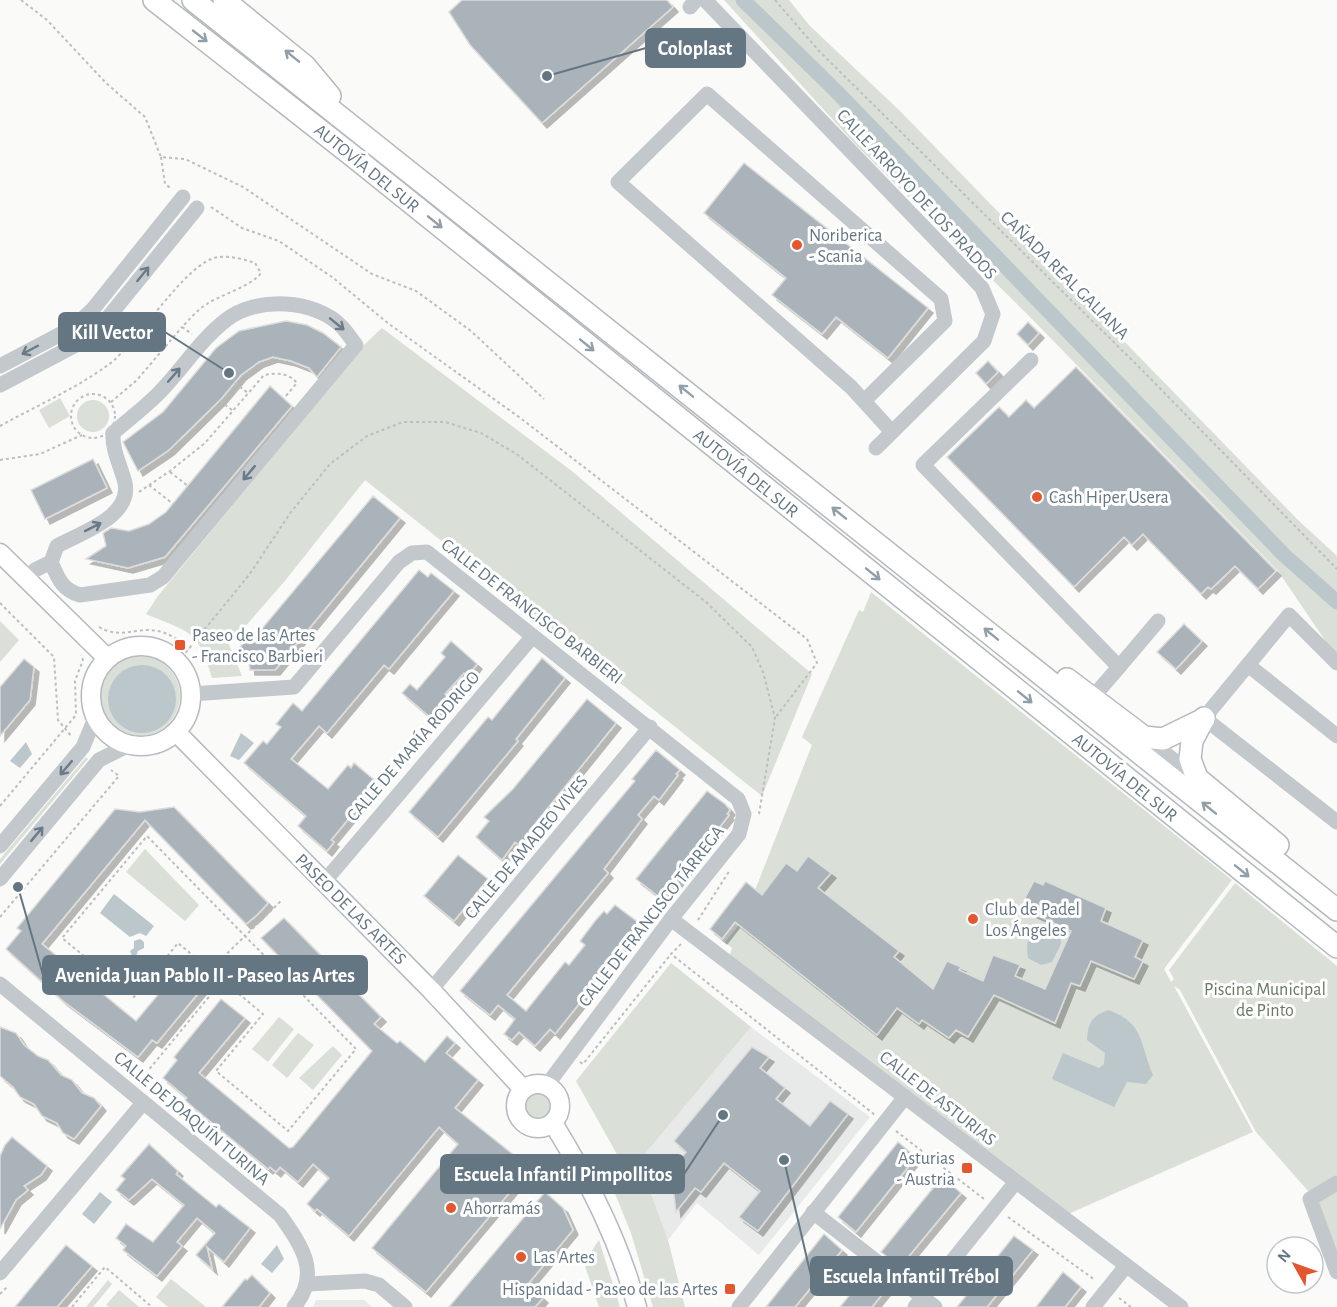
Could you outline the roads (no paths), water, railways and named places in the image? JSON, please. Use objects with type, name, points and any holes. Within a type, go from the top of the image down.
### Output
[{"type":"highway","name":"AUTOVÍA DEL SUR","points":[[154,0],[354,157],[1337,947]]},
{"type":"highway","name":"AUTOVÍA DEL SUR","points":[[193,0],[1337,910]]},
{"type":"highway","points":[[224,0],[305,66],[359,131]]},
{"type":"highway","points":[[1013,651],[1054,670],[1144,737],[1164,739],[1204,718]]},
{"type":"highway","points":[[1204,718],[1192,741],[1190,759],[1197,778],[1304,867],[1337,910]]},
{"type":"main road","points":[[0,553],[107,658]]},
{"type":"main road","points":[[137,646],[152,647],[184,656],[191,694],[185,720],[176,732],[152,745],[129,745],[106,732],[95,718],[91,704],[91,690],[96,672],[107,658],[122,650],[137,646]]},
{"type":"main road","name":"PASEO DE LAS ARTES","points":[[176,732],[431,990],[523,1089]]},
{"type":"main road","points":[[535,1083],[547,1085],[556,1092],[560,1102],[560,1113],[553,1123],[543,1128],[532,1128],[521,1122],[516,1113],[516,1100],[523,1089],[535,1083]]},
{"type":"main road","points":[[553,1123],[588,1180],[608,1221],[637,1307]]},
{"type":"street","name":"CALLE ARROYO DE LOS PRADOS","points":[[705,0],[969,274],[989,301],[993,314],[984,341],[876,448]]},
{"type":"street","points":[[864,401],[945,321],[941,299],[707,94],[618,182],[851,387],[892,432]]},
{"type":"street","points":[[0,366],[74,327],[93,309],[183,197]]},
{"type":"street","points":[[0,385],[85,340],[106,320],[196,208]]},
{"type":"street","points":[[26,579],[35,570],[51,562],[57,546],[106,520],[124,501],[126,486],[112,446],[113,433],[159,393],[202,341],[228,318],[269,304],[293,305],[317,311],[341,326],[356,345],[163,577],[150,585],[80,595],[69,592],[62,586],[51,562]]},
{"type":"street","points":[[1030,360],[923,465],[1119,667]]},
{"type":"street","name":"CALLE DE FRANCISCO BARBIERI","points":[[191,694],[294,687],[399,562],[419,551],[434,556],[650,727]]},
{"type":"street","points":[[1337,663],[1289,615],[1204,718],[1337,822]]},
{"type":"street","points":[[1093,697],[1158,621]]},
{"type":"street","name":"CALLE DE MARÍA RODRIGO","points":[[324,882],[533,636]]},
{"type":"street","points":[[1248,665],[1337,736]]},
{"type":"street","points":[[0,846],[83,747],[95,718]]},
{"type":"street","name":"CALLE DE FRANCISCO TÁRREGA","points":[[547,1085],[671,919],[740,834],[744,814],[742,806],[731,792],[650,727]]},
{"type":"street","name":"CALLE DE AMADEO VIVES","points":[[431,990],[650,727]]},
{"type":"street","points":[[1144,737],[1197,778]]},
{"type":"street","points":[[0,879],[99,760],[129,745]]},
{"type":"street","name":"CALLE DE ASTURIAS","points":[[671,919],[1015,1183],[1181,1307]]},
{"type":"street","name":"CALLE DE JOAQUÍN TURINA","points":[[0,984],[280,1215],[298,1240],[306,1261],[308,1284]]},
{"type":"street","points":[[739,1307],[905,1097]]},
{"type":"street","points":[[0,1273],[143,1102]]},
{"type":"street","points":[[919,1302],[1015,1183]]},
{"type":"street","points":[[1337,1183],[1310,1199],[1337,1272]]},
{"type":"street","points":[[813,1212],[919,1302],[935,1307]]},
{"type":"street","points":[[1093,1307],[1126,1266]]},
{"type":"street","points":[[294,1307],[308,1284],[365,1281],[379,1286],[405,1307]]},
{"type":"waterway","points":[[743,0],[836,91],[1284,555],[1337,602]]},
{"type":"place","name":"Coloplast","points":[[547,76]]},
{"type":"place","name":"Noriberica - Scania","points":[[797,245]]},
{"type":"place","name":"Kill Vector","points":[[229,373]]},
{"type":"place","name":"Cash Hiper Usera","points":[[1037,497]]},
{"type":"place","name":"Paseo de las Artes - Francisco Barbieri","points":[[180,645]]},
{"type":"place","name":"Avenida Juan Pablo II - Paseo las Artes","points":[[18,887]]},
{"type":"place","name":"Club de Padel Los Ángeles","points":[[973,919]]},
{"type":"place","name":"Escuela Infantil Pimpollitos","points":[[723,1115]]},
{"type":"place","name":"Escuela Infantil Trébol","points":[[784,1160]]},
{"type":"place","name":"Asturias - Austria","points":[[967,1168]]},
{"type":"place","name":"Ahorramás","points":[[451,1208]]},
{"type":"place","name":"Las Artes","points":[[521,1257]]},
{"type":"place","name":"Hispanidad - Paseo de las Artes","points":[[730,1289]]},
{"type":"park label","name":"Piscina Municipal de Pinto","points":[[1265,999]]}]
